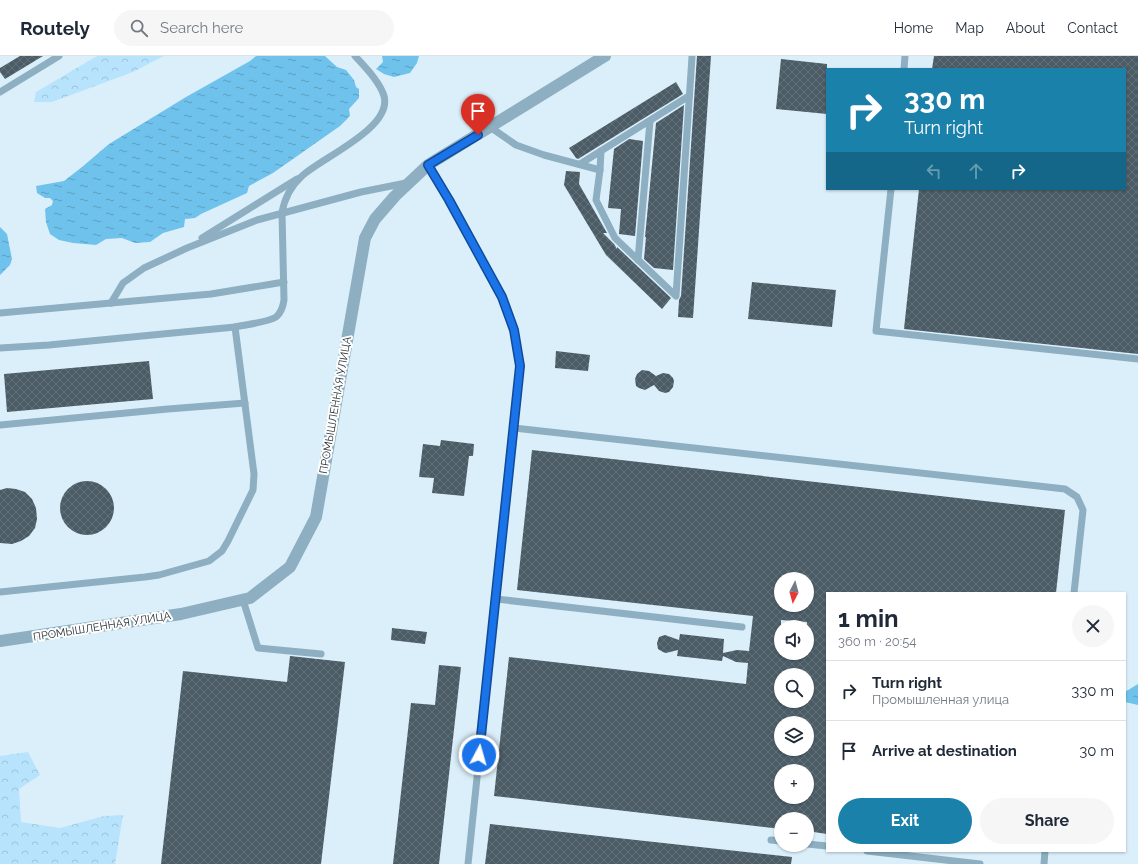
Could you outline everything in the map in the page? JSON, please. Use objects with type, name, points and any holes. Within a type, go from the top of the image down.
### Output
[{"type":"street","name":"ПРОМЫШЛЕННАЯ УЛИЦА","points":[[0,641],[181,614],[243,600],[250,598],[290,567],[316,517],[365,238],[375,219],[395,196],[428,165],[605,56]]},
{"type":"lane","points":[[0,92],[59,56]]},
{"type":"lane","points":[[187,248],[302,176],[366,132],[378,120],[384,106],[384,96],[374,77],[356,56]]},
{"type":"lane","points":[[904,68],[905,56]]},
{"type":"lane","points":[[601,151],[596,200],[615,238],[676,296],[692,58]]},
{"type":"lane","points":[[580,164],[690,96]]},
{"type":"lane","points":[[638,260],[650,121]]},
{"type":"lane","points":[[490,127],[516,145],[544,155],[600,170]]},
{"type":"lane","points":[[428,165],[502,297],[514,330],[520,366],[468,864]]},
{"type":"lane","points":[[0,348],[49,345],[235,327],[275,318],[282,310],[284,300],[283,205],[290,190],[302,176]]},
{"type":"lane","points":[[111,303],[123,283],[144,268],[187,248],[257,220],[361,192],[409,182]]},
{"type":"lane","points":[[891,190],[876,331],[1138,359]]},
{"type":"lane","points":[[0,313],[212,294],[284,282]]},
{"type":"lane","points":[[0,592],[158,575],[209,561],[215,558],[222,551],[253,490],[254,474],[235,327]]},
{"type":"lane","points":[[0,425],[245,403]]},
{"type":"lane","points":[[514,428],[1065,489],[1077,497],[1083,510],[1074,592]]},
{"type":"lane","points":[[496,599],[742,627]]},
{"type":"lane","points":[[243,600],[258,648],[321,654]]},
{"type":"lane","points":[[814,845],[826,846]]},
{"type":"lane","points":[[876,852],[980,864]]},
{"type":"lane","points":[[1044,864],[1045,852]]},
{"type":"green space","points":[[97,56],[164,56],[133,72],[52,102],[34,102],[36,92]]},
{"type":"green space","points":[[28,752],[40,775],[19,789],[21,822],[60,828],[104,816],[123,815],[115,864],[0,864],[0,756]]},
{"type":"water","points":[[256,56],[325,56],[337,67],[346,70],[354,80],[356,87],[359,89],[359,98],[349,109],[350,116],[340,126],[273,173],[249,186],[247,193],[195,218],[185,219],[184,227],[163,233],[150,242],[135,243],[122,238],[106,239],[96,245],[59,240],[50,234],[46,222],[45,209],[52,205],[53,201],[50,198],[45,198],[37,193],[36,186],[64,181],[109,144],[186,97],[250,61]]},
{"type":"water","points":[[382,56],[419,56],[417,63],[410,73],[394,77],[384,74],[376,69],[383,62]]},
{"type":"water","points":[[0,227],[7,234],[12,259],[10,265],[0,275]]},
{"type":"water","points":[[1138,684],[1138,705],[1126,702],[1126,691]]},
{"type":"building","points":[[20,56],[43,56],[5,79],[0,72],[0,68]]},
{"type":"building","points":[[697,56],[711,56],[693,318],[678,317],[679,300],[681,296]]},
{"type":"building","points":[[934,56],[1138,56],[1138,354],[904,329],[919,190],[1126,190],[1126,68],[932,68]]},
{"type":"building","points":[[781,59],[827,64],[826,114],[776,109]]},
{"type":"building","points":[[676,82],[683,94],[578,159],[569,148]]},
{"type":"building","points":[[684,105],[673,270],[654,268],[644,259],[656,123]]},
{"type":"building","points":[[629,139],[643,141],[635,236],[619,234],[621,209],[608,208],[614,149]]},
{"type":"building","points":[[566,171],[580,172],[579,184],[607,233],[603,233],[617,249],[617,247],[671,298],[662,309],[606,255],[564,185]]},
{"type":"building","points":[[752,282],[836,290],[832,327],[748,319]]},
{"type":"building","points":[[556,351],[590,355],[588,371],[555,368]]},
{"type":"building","points":[[149,361],[153,399],[7,412],[4,374]]},
{"type":"building","points":[[642,370],[649,371],[656,376],[663,373],[669,374],[674,381],[673,387],[669,392],[665,393],[659,391],[654,385],[645,390],[639,388],[636,386],[635,379],[637,374]]},
{"type":"building","points":[[441,440],[474,444],[473,456],[469,456],[464,496],[432,493],[434,478],[419,477],[423,444],[440,446]]},
{"type":"building","points":[[532,450],[1065,510],[1056,592],[826,592],[826,834],[814,832],[814,812],[774,812],[774,828],[494,796],[509,657],[746,684],[748,663],[736,662],[723,656],[722,661],[677,656],[678,650],[666,653],[663,652],[658,649],[657,643],[659,637],[665,635],[679,640],[680,634],[724,639],[723,653],[737,650],[749,651],[753,616],[517,590]]},
{"type":"building","points":[[82,481],[92,481],[102,485],[110,493],[114,503],[114,513],[110,523],[102,531],[92,535],[82,535],[72,531],[64,523],[60,513],[60,503],[64,493],[72,485]]},
{"type":"building","points":[[7,488],[25,492],[32,499],[36,508],[37,519],[35,528],[29,536],[12,544],[0,543],[0,490]]},
{"type":"building","points":[[392,628],[427,632],[425,644],[391,640]]},
{"type":"building","points":[[290,656],[345,662],[321,864],[161,864],[183,671],[287,682]]},
{"type":"building","points":[[439,665],[461,667],[439,864],[393,864],[411,703],[435,705]]},
{"type":"building","points":[[490,824],[792,857],[791,864],[485,864]]},
{"type":"route","points":[[478,135],[428,165],[449,200],[502,297],[514,330],[520,366],[479,755]]}]
